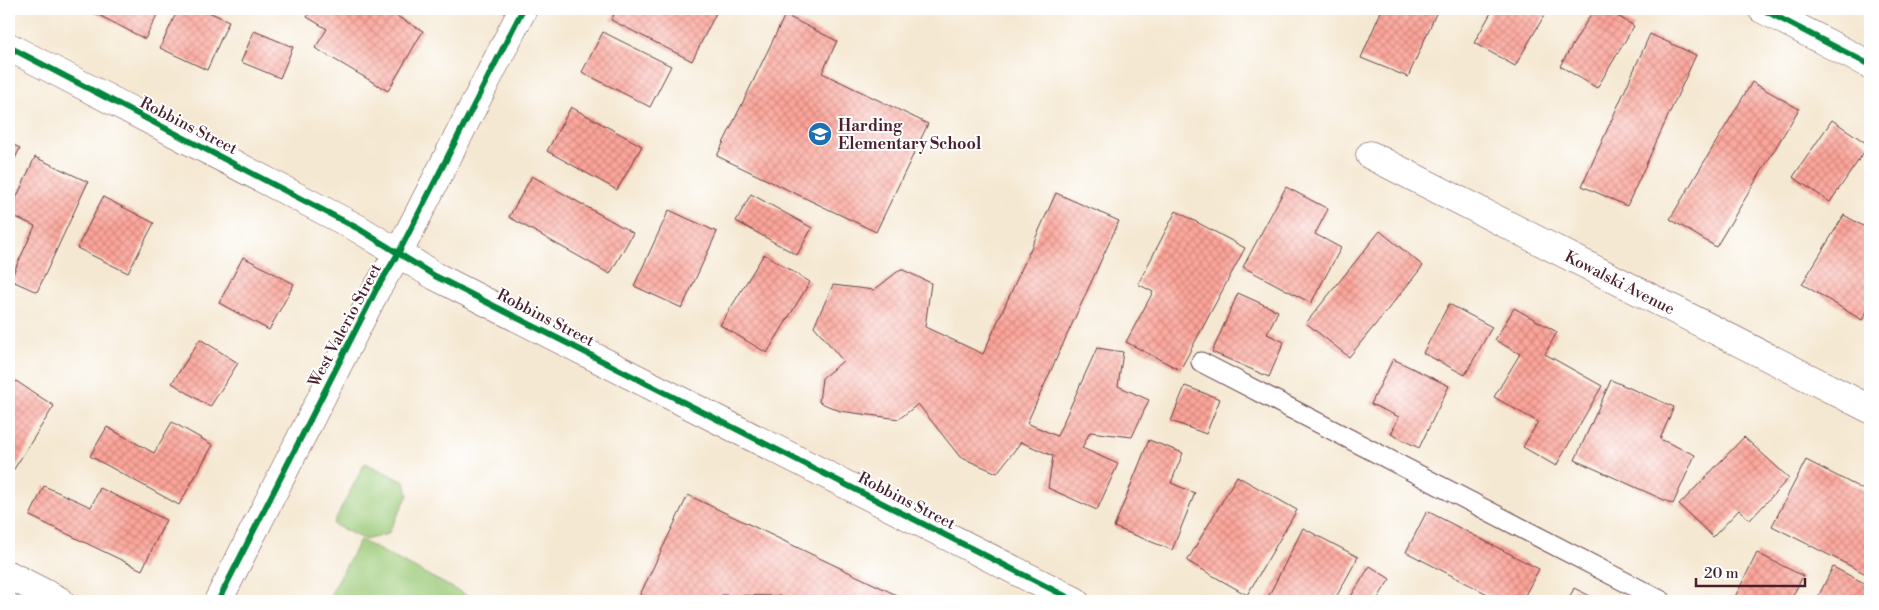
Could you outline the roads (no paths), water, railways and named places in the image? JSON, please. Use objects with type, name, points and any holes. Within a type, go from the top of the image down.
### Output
[{"type":"street","name":"West Valerio Street","points":[[218,601],[376,290],[399,252],[523,9]]},
{"type":"street","points":[[1762,9],[1804,18],[1870,65]]},
{"type":"street","name":"Robbins Street","points":[[9,47],[399,252],[435,276],[1069,600]]},
{"type":"street","name":"Kowalski Avenue","points":[[1370,154],[1870,409]]},
{"type":"street","points":[[9,575],[60,601]]},
{"type":"lane","points":[[1201,362],[1662,601]]},
{"type":"place","name":"Harding Elementary School","points":[[820,134]]}]
